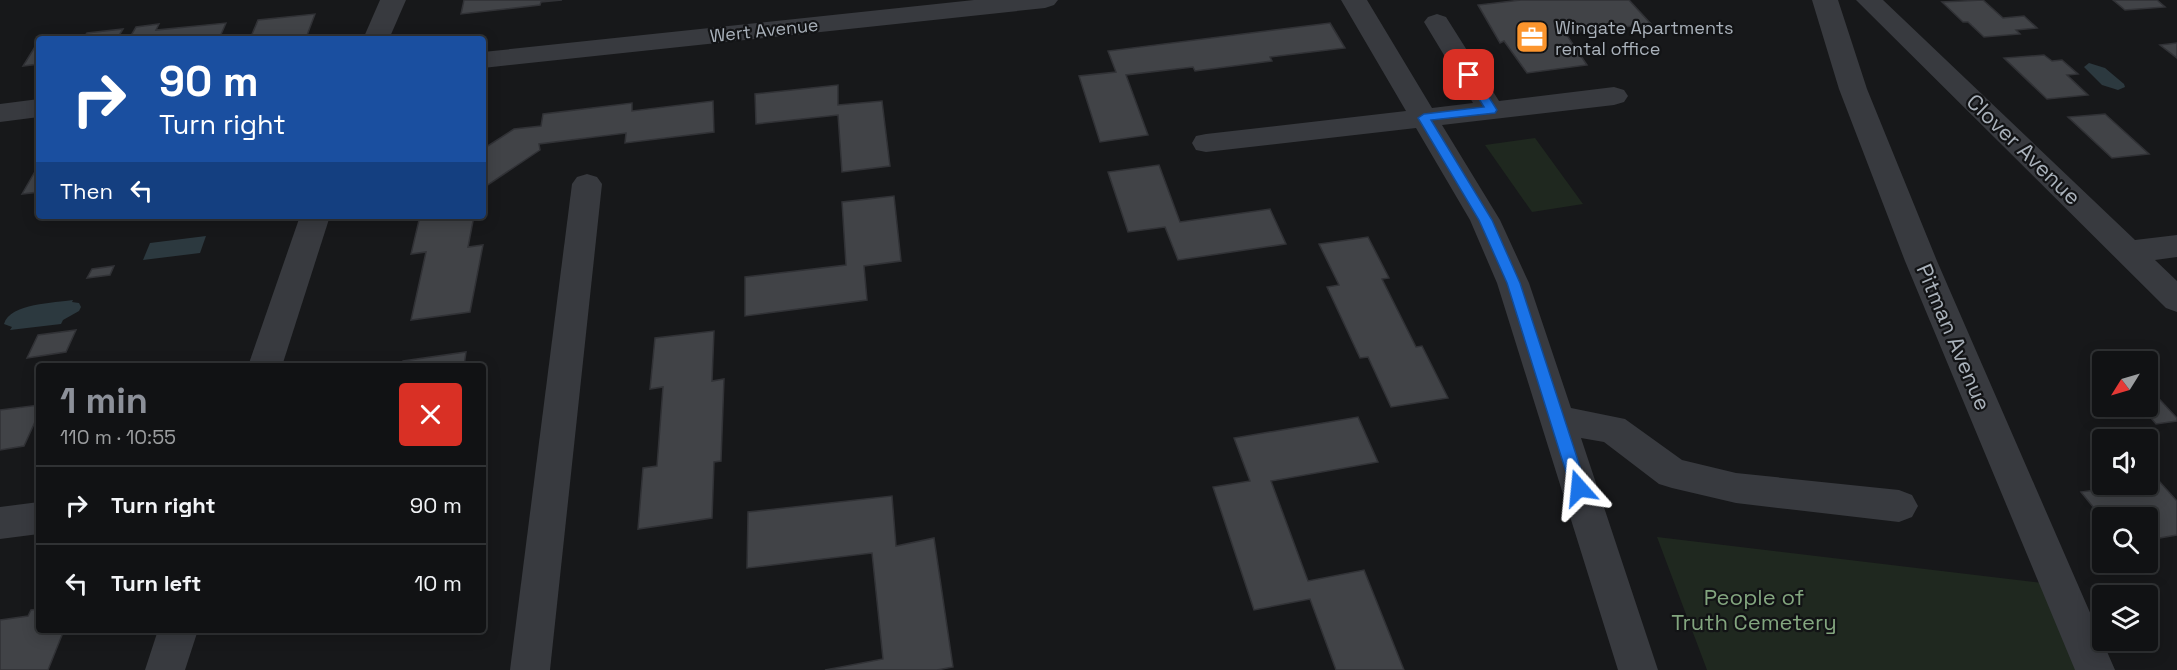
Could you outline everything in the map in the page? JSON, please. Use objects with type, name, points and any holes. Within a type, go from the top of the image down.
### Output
[{"type":"street","points":[[377,36],[393,0]]},
{"type":"street","name":"Wert Avenue","points":[[486,60],[1044,0]]},
{"type":"street","points":[[1354,0],[1485,220],[1513,283],[1638,670]]},
{"type":"street","name":"Pitman Avenue","points":[[1825,0],[1853,89],[1917,250],[2095,670]]},
{"type":"street","name":"Clover Avenue","points":[[1869,0],[2177,300]]},
{"type":"street","points":[[1437,21],[1491,110]]},
{"type":"street","points":[[1206,144],[1614,96]]},
{"type":"street","points":[[0,113],[36,108]]},
{"type":"street","points":[[530,670],[587,184]]},
{"type":"street","points":[[266,363],[314,219]]},
{"type":"street","points":[[2130,252],[2177,246]]},
{"type":"street","points":[[1557,420],[1613,429],[1672,473],[1736,488],[1899,506]]},
{"type":"street","points":[[0,524],[36,518]]},
{"type":"street","points":[[165,670],[177,633]]},
{"type":"green space","points":[[1535,138],[1583,204],[1532,212],[1485,145]]},
{"type":"green space","name":"People of Truth Cemetery","points":[[1657,537],[2076,587],[2092,621],[2092,651],[2106,651],[2115,670],[1707,670]]},
{"type":"shaded area","points":[[2089,63],[2105,68],[2125,87],[2118,90],[2102,85],[2084,67]]},
{"type":"shaded area","points":[[206,236],[200,253],[143,260],[150,243]]},
{"type":"shaded area","points":[[73,300],[72,302],[79,303],[81,307],[79,311],[63,320],[61,324],[10,330],[12,327],[4,324],[8,317],[24,308]]},
{"type":"building","points":[[464,0],[562,0],[541,2],[540,5],[461,14]]},
{"type":"building","name":"Wingate Apartments rental office","points":[[1521,0],[1629,0],[1651,24],[1579,32],[1564,31],[1587,65],[1527,73],[1504,41],[1500,43],[1478,5]]},
{"type":"building","points":[[1983,0],[2003,18],[2024,16],[2037,28],[2016,30],[2020,34],[1984,37],[1968,22],[1963,22],[1942,2]]},
{"type":"building","points":[[2113,0],[2157,0],[2165,7],[2125,10]]},
{"type":"building","points":[[315,14],[307,36],[251,36],[258,20]]},
{"type":"building","points":[[226,23],[220,36],[131,36],[136,27],[159,24],[156,30]]},
{"type":"building","points":[[1330,23],[1345,48],[1270,57],[1272,61],[1195,71],[1193,67],[1126,75],[1148,135],[1100,142],[1079,76],[1116,72],[1108,51]]},
{"type":"building","points":[[123,29],[119,36],[85,36],[87,33]]},
{"type":"building","points":[[2177,43],[2177,58],[2160,45]]},
{"type":"building","points":[[36,45],[36,64],[23,66]]},
{"type":"building","points":[[2044,55],[2052,61],[2062,60],[2078,74],[2067,75],[2088,95],[2047,99],[2004,58]]},
{"type":"building","points":[[838,85],[838,105],[882,101],[890,166],[842,172],[838,115],[756,124],[755,94]]},
{"type":"building","points":[[713,101],[714,132],[625,143],[626,133],[539,144],[540,150],[486,186],[486,147],[514,129],[541,126],[543,114],[632,103],[632,111]]},
{"type":"building","points":[[2105,114],[2149,154],[2112,158],[2068,117]]},
{"type":"building","points":[[1159,165],[1180,222],[1270,209],[1286,244],[1178,260],[1165,227],[1128,232],[1108,172]]},
{"type":"building","points":[[36,170],[36,192],[22,194]]},
{"type":"building","points":[[894,196],[901,261],[864,266],[867,300],[745,316],[745,277],[846,265],[842,202]]},
{"type":"building","points":[[419,219],[473,219],[468,247],[483,245],[470,312],[411,320],[426,252],[411,254]]},
{"type":"building","points":[[1368,237],[1389,278],[1382,279],[1416,347],[1422,346],[1448,398],[1391,407],[1368,357],[1360,358],[1327,287],[1339,285],[1319,244]]},
{"type":"building","points":[[114,266],[110,275],[87,278],[92,269]]},
{"type":"building","points":[[76,330],[66,352],[27,358],[38,335]]},
{"type":"building","points":[[714,331],[712,381],[724,379],[721,461],[714,462],[712,518],[638,529],[643,468],[657,466],[663,387],[650,389],[655,338]]},
{"type":"building","points":[[466,352],[464,363],[403,363],[403,361]]},
{"type":"building","points":[[2158,398],[2177,418],[2177,421],[2156,424],[2150,417],[2158,417]]},
{"type":"building","points":[[36,405],[36,420],[24,446],[0,450],[0,410]]},
{"type":"building","points":[[1358,417],[1378,462],[1271,481],[1308,581],[1364,570],[1404,670],[1336,670],[1310,599],[1254,610],[1213,487],[1250,481],[1234,438]]},
{"type":"building","points":[[2158,481],[2177,501],[2177,535],[2158,538],[2158,507],[2093,507],[2081,492],[2092,490],[2092,495],[2158,495]]},
{"type":"building","points":[[892,496],[896,546],[934,538],[953,667],[937,670],[825,670],[883,659],[872,553],[747,568],[748,512]]},
{"type":"building","points":[[36,609],[36,633],[63,633],[48,670],[0,670],[0,620],[28,616],[31,610]]},
{"type":"place","name":"Wingate Apartments rental office","points":[[1532,37]]},
{"type":"route","points":[[1469,75],[1491,110],[1424,118],[1485,220],[1513,283],[1579,488]]}]
